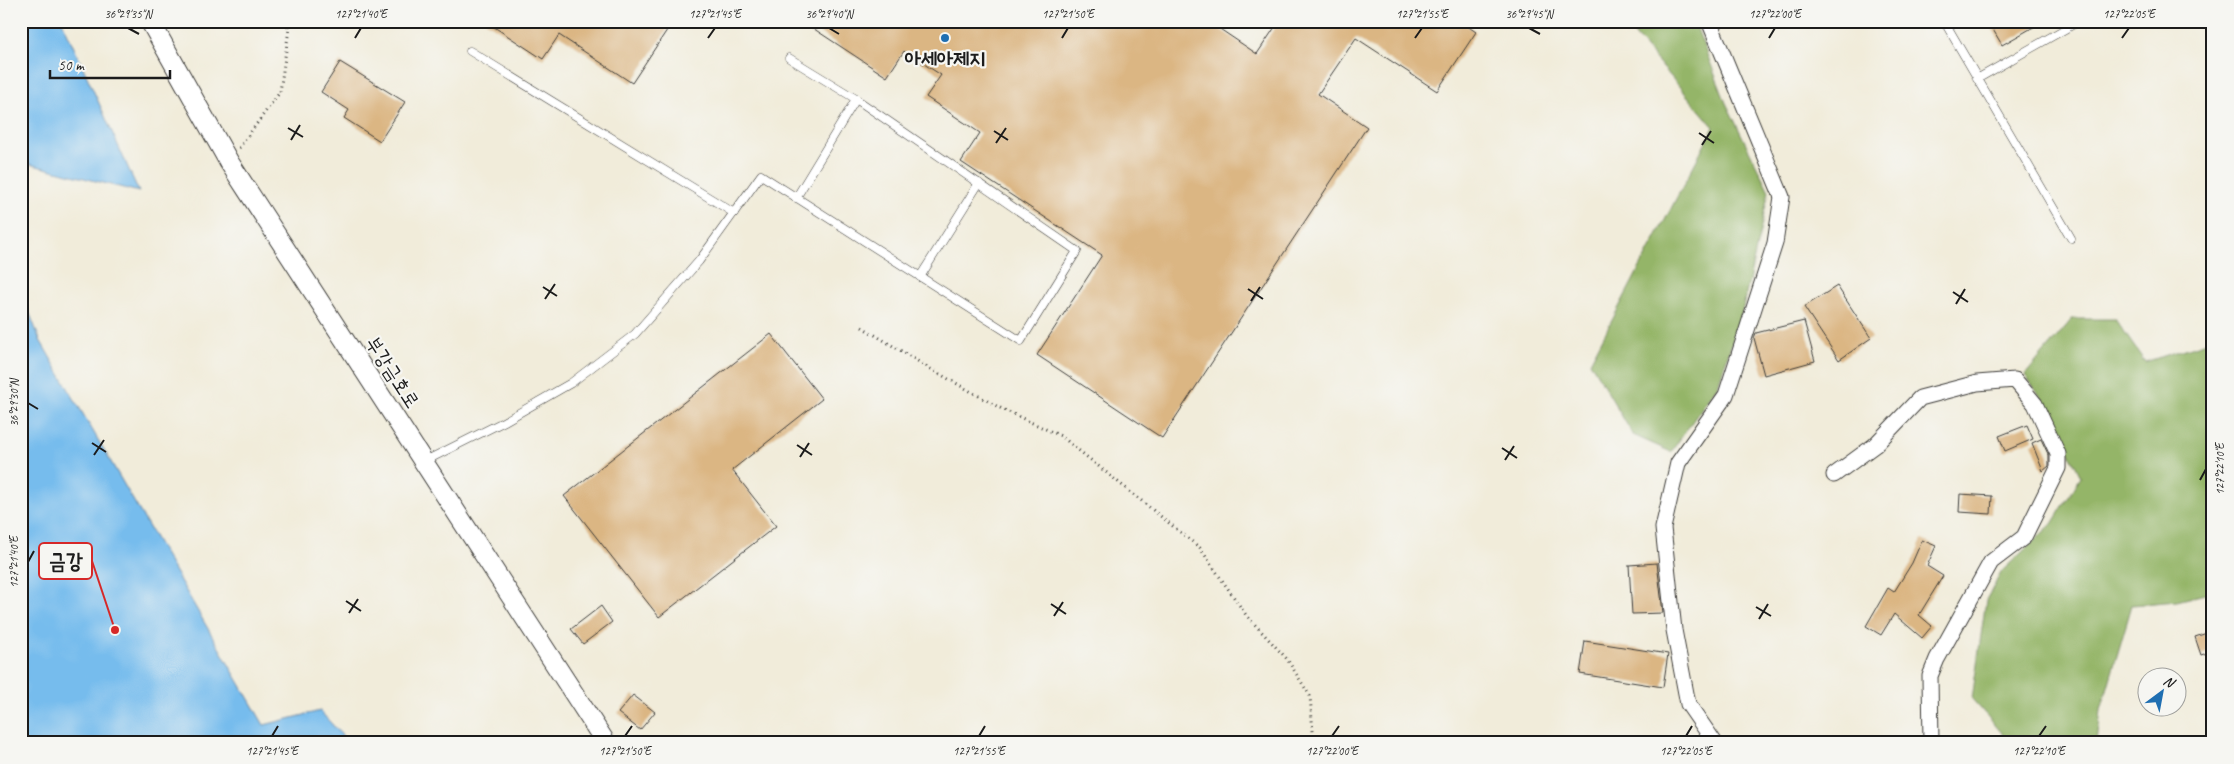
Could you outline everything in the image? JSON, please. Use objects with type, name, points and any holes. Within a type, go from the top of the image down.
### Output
[{"type":"street","name":"부강금호로","points":[[150,21],[229,162],[425,461],[606,743]]},
{"type":"street","points":[[1709,21],[1782,196],[1775,243],[1726,395],[1678,463],[1663,528],[1674,630],[1688,704],[1715,743]]},
{"type":"street","points":[[1834,475],[1875,445],[1920,398],[1977,382],[2015,380],[2035,404],[2058,454],[2058,468],[2024,536],[1991,562],[1937,659],[1930,676],[1931,743]]},
{"type":"lane","points":[[1944,21],[2072,238]]},
{"type":"lane","points":[[1977,79],[2079,21]]},
{"type":"lane","points":[[470,51],[734,213]]},
{"type":"lane","points":[[425,461],[503,422],[570,383],[635,334],[699,261],[762,176],[1021,341],[1077,251],[856,98],[789,58]]},
{"type":"lane","points":[[796,198],[856,98]]},
{"type":"lane","points":[[920,277],[979,184]]},
{"type":"path","points":[[229,162],[280,92],[289,29],[286,21]]},
{"type":"path","points":[[862,328],[1002,409],[1061,436],[1200,548],[1246,615],[1287,659],[1310,696],[1314,743]]},
{"type":"green space","points":[[1623,21],[1694,21],[1726,103],[1769,191],[1742,312],[1718,385],[1671,452],[1633,435],[1590,362],[1714,127]]},
{"type":"green space","points":[[2072,319],[2115,319],[2145,362],[2213,340],[2213,592],[2177,601],[2132,605],[2101,710],[2097,743],[2011,743],[1972,699],[1986,600],[2002,571],[2052,524],[2081,477],[2047,406],[2025,375]]},
{"type":"water","points":[[21,21],[62,21],[139,192],[21,162]]},
{"type":"water","points":[[21,291],[40,340],[264,725],[320,711],[349,743],[24,743],[21,740]]},
{"type":"building","points":[[485,21],[673,21],[632,83],[559,35],[543,59]]},
{"type":"building","points":[[802,21],[1208,21],[1257,54],[1279,21],[1460,21],[1476,32],[1437,91],[1356,38],[1318,94],[1367,127],[1162,438],[1037,355],[1102,255],[961,162],[980,133],[926,97],[941,75],[904,51],[887,77]]},
{"type":"building","points":[[1988,21],[2044,21],[2002,45]]},
{"type":"building","points":[[340,62],[405,102],[380,141],[344,118],[349,110],[321,92]]},
{"type":"building","points":[[1837,286],[1871,338],[1839,360],[1804,307]]},
{"type":"building","points":[[1804,321],[1815,361],[1764,375],[1754,338],[1756,333]]},
{"type":"building","points":[[771,334],[822,399],[732,470],[776,526],[659,617],[564,496]]},
{"type":"building","points":[[2027,425],[2033,439],[2005,451],[1999,436]]},
{"type":"building","points":[[2041,439],[2049,456],[2049,466],[2043,471],[2032,443]]},
{"type":"building","points":[[1960,494],[1992,496],[1991,514],[1959,512]]},
{"type":"building","points":[[1922,540],[1936,546],[1927,566],[1943,576],[1919,615],[1932,626],[1922,638],[1894,614],[1881,635],[1866,626],[1888,588],[1894,592],[1912,563]]},
{"type":"building","points":[[1657,563],[1663,613],[1632,614],[1629,565]]},
{"type":"building","points":[[601,606],[612,622],[583,644],[571,629]]},
{"type":"building","points":[[2213,631],[2213,651],[2201,655],[2195,637]]},
{"type":"building","points":[[1585,641],[1668,654],[1663,687],[1580,674]]},
{"type":"building","points":[[633,695],[655,712],[640,730],[618,713]]},
{"type":"place","name":"아세아제지","points":[[945,38]]},
{"type":"place","name":"금강","points":[[115,630]]}]
